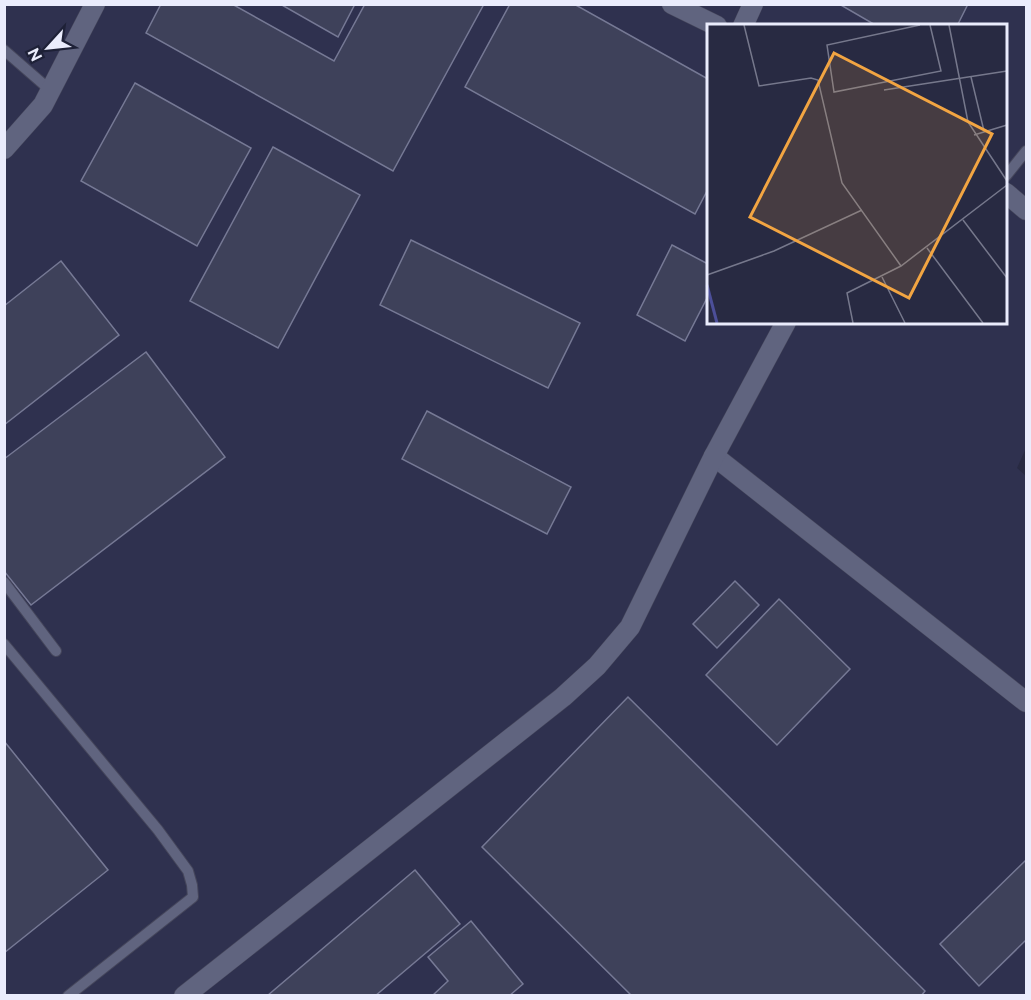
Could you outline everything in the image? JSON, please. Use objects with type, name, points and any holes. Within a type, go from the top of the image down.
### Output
[{"type":"street","points":[[4,148],[43,105],[94,4]]},
{"type":"street","points":[[672,4],[713,24]]},
{"type":"street","points":[[744,24],[753,4]]},
{"type":"street","points":[[1007,195],[1026,210]]},
{"type":"street","points":[[184,996],[563,697],[597,666],[630,627],[714,456],[785,324]]},
{"type":"street","points":[[714,456],[1026,702]]},
{"type":"lane","points":[[4,50],[50,90]]},
{"type":"lane","points":[[1007,174],[1026,151]]},
{"type":"lane","points":[[4,582],[56,651]]},
{"type":"lane","points":[[4,644],[158,830],[188,871],[192,885],[193,897],[188,902],[68,996]]},
{"type":"shaded area","points":[[5,5],[1026,5],[1026,448],[1017,468],[1026,476],[1026,995],[5,996]]},
{"type":"building","points":[[161,4],[232,4],[334,61],[365,4],[484,4],[393,171],[146,33]]},
{"type":"building","points":[[280,4],[355,4],[338,37]]},
{"type":"building","points":[[510,4],[574,4],[707,78],[707,191],[695,214],[465,87]]},
{"type":"building","points":[[839,4],[968,4],[958,24],[874,24]]},
{"type":"building","points":[[135,83],[251,148],[197,246],[81,181]]},
{"type":"building","points":[[273,147],[360,195],[278,348],[190,301]]},
{"type":"building","points":[[411,240],[580,323],[548,388],[380,305]]},
{"type":"building","points":[[672,245],[707,263],[707,298],[685,341],[637,315]]},
{"type":"building","points":[[61,261],[119,335],[4,425],[4,306]]},
{"type":"building","points":[[146,352],[225,457],[31,605],[4,571],[4,459]]},
{"type":"building","points":[[427,411],[571,487],[547,534],[402,459]]},
{"type":"building","points":[[735,581],[759,605],[717,648],[693,624]]},
{"type":"building","points":[[779,599],[850,669],[777,745],[706,675]]},
{"type":"building","points":[[628,697],[925,991],[921,996],[632,996],[482,847]]},
{"type":"building","points":[[4,741],[108,870],[4,953]]},
{"type":"building","points":[[1026,860],[1026,940],[979,986],[940,944]]},
{"type":"building","points":[[415,870],[460,924],[375,996],[267,996]]},
{"type":"building","points":[[471,921],[523,984],[509,996],[432,996],[448,981],[428,957]]}]
